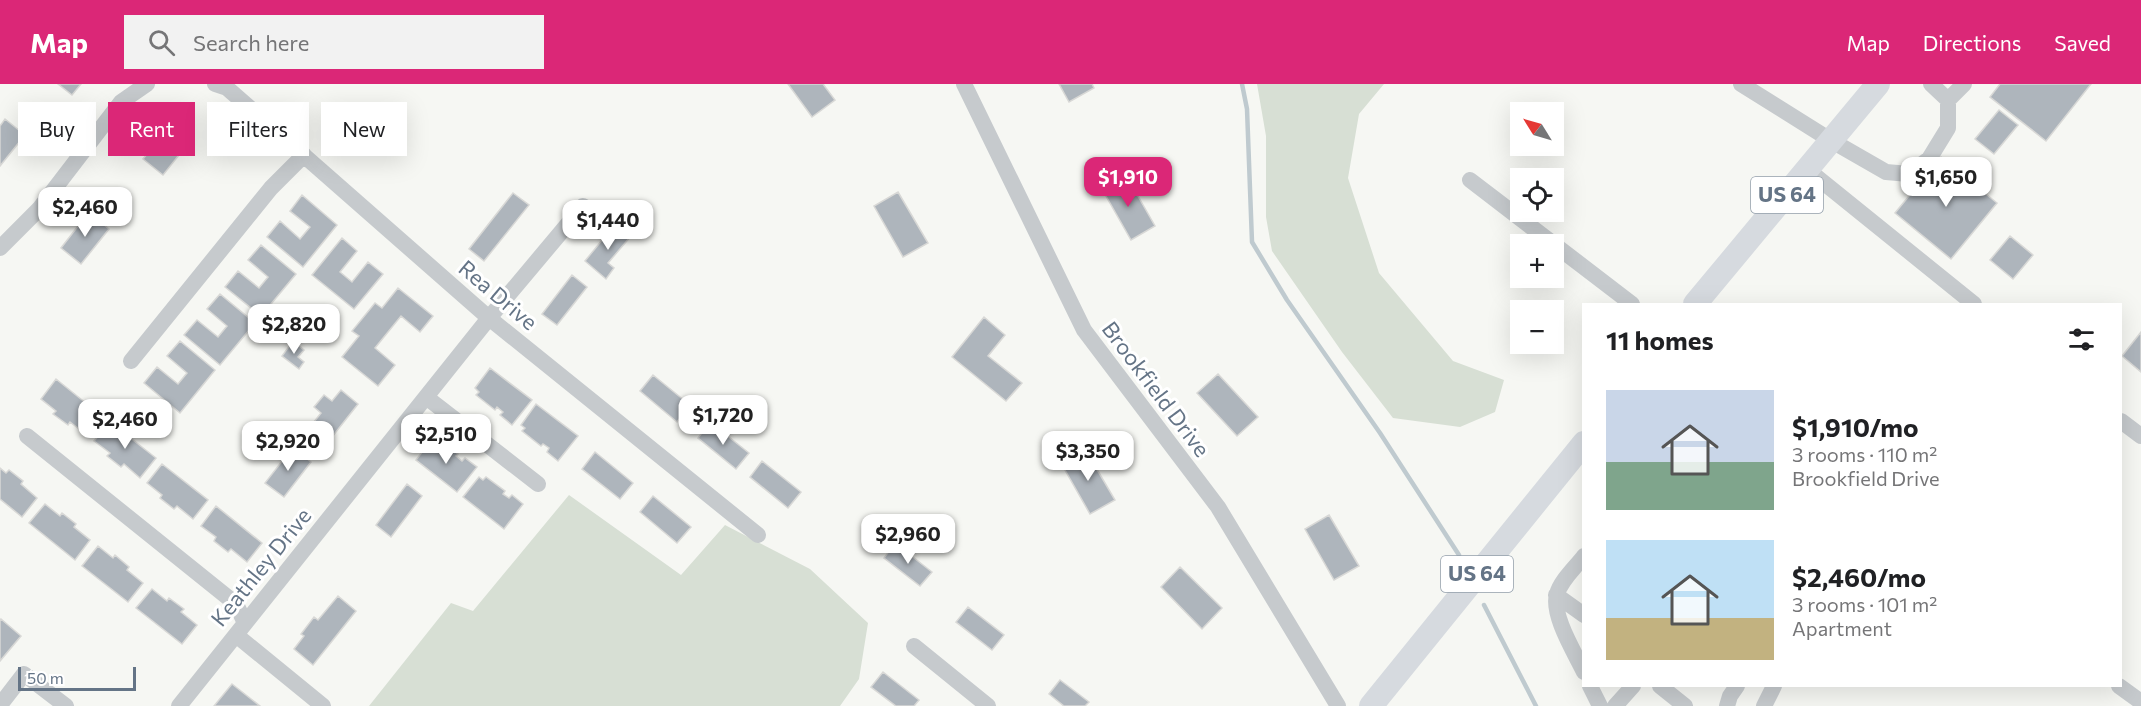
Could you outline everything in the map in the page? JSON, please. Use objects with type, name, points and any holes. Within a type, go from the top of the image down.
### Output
[{"type":"highway","name":"US 64","points":[[1696,303],[1878,84]]},
{"type":"highway","name":"US 64","points":[[1371,706],[1582,444]]},
{"type":"street","points":[[0,248],[39,209],[121,102],[147,84]]},
{"type":"street","name":"Rea Drive","points":[[215,84],[227,88],[243,102]]},
{"type":"street","name":"Brookfield Drive","points":[[964,84],[1084,330],[1218,507],[1338,706]]},
{"type":"street","points":[[1742,84],[1886,172],[1909,174],[1929,159],[1948,128],[1948,100],[1964,84]]},
{"type":"street","points":[[1931,84],[1948,100]]},
{"type":"street","points":[[131,361],[272,188],[303,156]]},
{"type":"street","name":"Rea Drive","points":[[305,156],[489,318],[758,535]]},
{"type":"street","points":[[1808,170],[1973,303]]},
{"type":"street","points":[[1470,180],[1631,303]]},
{"type":"street","name":"Keathley Drive","points":[[180,706],[489,318],[583,206]]},
{"type":"street","points":[[426,397],[538,484]]},
{"type":"street","points":[[2122,422],[2141,436]]},
{"type":"street","points":[[27,436],[236,604],[241,629],[323,706]]},
{"type":"street","points":[[1582,558],[1562,583],[1556,596],[1559,619],[1582,668]]},
{"type":"street","points":[[1556,596],[1582,614]]},
{"type":"street","points":[[914,646],[987,706]]},
{"type":"street","points":[[0,705],[24,674],[66,706]]},
{"type":"street","points":[[1590,687],[1600,706]]},
{"type":"street","points":[[1615,706],[1632,687]]},
{"type":"street","points":[[1661,687],[1685,706]]},
{"type":"street","points":[[1727,706],[1736,687]]},
{"type":"street","points":[[1764,706],[1774,687]]},
{"type":"street","points":[[2120,687],[2141,702]]},
{"type":"shaded area","points":[[1257,84],[1384,84],[1359,114],[1348,178],[1379,273],[1453,361],[1504,380],[1495,412],[1460,427],[1393,418],[1342,352],[1272,251],[1266,217],[1266,136]]},
{"type":"shaded area","points":[[569,495],[681,575],[725,525],[810,569],[868,623],[859,679],[840,706],[369,706],[451,603],[473,611]]},
{"type":"building","points":[[58,84],[81,84],[72,95]]},
{"type":"building","points":[[788,84],[823,84],[835,100],[812,117]]},
{"type":"building","points":[[1059,84],[1092,84],[1094,88],[1069,102]]},
{"type":"building","points":[[2000,84],[2091,84],[2046,141],[1990,97]]},
{"type":"building","points":[[1999,110],[2018,125],[1994,154],[1975,139]]},
{"type":"building","points":[[5,119],[18,129],[18,144],[0,166],[0,126]]},
{"type":"building","points":[[145,156],[178,156],[163,175],[143,159]]},
{"type":"building","points":[[1941,157],[1997,203],[1951,259],[1895,213]]},
{"type":"building","points":[[1126,175],[1155,226],[1131,240],[1102,189]]},
{"type":"building","points":[[898,192],[928,243],[903,257],[874,206]]},
{"type":"building","points":[[513,193],[529,205],[484,261],[469,249]]},
{"type":"building","points":[[302,195],[337,225],[303,267],[267,237],[280,221],[300,239],[310,227],[290,211]]},
{"type":"building","points":[[89,212],[109,229],[81,264],[61,248]]},
{"type":"building","points":[[616,223],[631,236],[608,263],[614,268],[606,279],[585,261]]},
{"type":"building","points":[[2010,236],[2033,255],[2013,279],[1990,260]]},
{"type":"building","points":[[342,238],[357,251],[340,272],[352,282],[368,262],[383,274],[354,309],[312,275]]},
{"type":"building","points":[[261,245],[296,274],[261,316],[225,287],[238,271],[259,288],[268,277],[248,260]]},
{"type":"building","points":[[572,275],[587,287],[557,325],[542,314]]},
{"type":"building","points":[[398,288],[433,316],[420,332],[401,316],[375,348],[395,365],[378,386],[342,357],[359,336],[352,331],[375,303],[382,308]]},
{"type":"building","points":[[220,294],[255,323],[220,365],[184,335],[197,320],[218,337],[227,326],[207,309]]},
{"type":"building","points":[[984,317],[1005,335],[988,356],[1022,383],[1006,401],[952,357]]},
{"type":"building","points":[[2141,332],[2141,372],[2122,356]]},
{"type":"building","points":[[180,341],[215,370],[180,413],[144,383],[157,367],[178,384],[187,373],[167,356]]},
{"type":"building","points":[[293,341],[304,350],[298,357],[304,362],[299,369],[282,356]]},
{"type":"building","points":[[490,368],[532,400],[512,425],[500,415],[503,412],[497,407],[495,410],[476,395],[479,392],[475,388]]},
{"type":"building","points":[[1218,374],[1258,417],[1237,436],[1197,393]]},
{"type":"building","points":[[653,375],[690,405],[677,422],[640,391]]},
{"type":"building","points":[[56,379],[102,416],[87,435],[70,422],[68,425],[53,414],[56,411],[41,399]]},
{"type":"building","points":[[341,390],[358,404],[332,437],[313,423],[321,413],[314,407],[324,395],[332,401]]},
{"type":"building","points":[[536,404],[578,436],[558,461],[547,452],[549,448],[543,444],[541,446],[522,431],[525,428],[521,425]]},
{"type":"building","points":[[110,422],[156,458],[140,478],[124,464],[121,467],[107,456],[110,453],[94,441]]},
{"type":"building","points":[[710,422],[749,453],[736,469],[698,438]]},
{"type":"building","points":[[432,439],[436,443],[439,440],[458,454],[456,456],[462,461],[465,458],[477,467],[457,492],[416,460]]},
{"type":"building","points":[[293,447],[311,462],[284,497],[265,483]]},
{"type":"building","points":[[1085,449],[1115,500],[1090,514],[1061,463]]},
{"type":"building","points":[[595,452],[633,483],[620,499],[582,469]]},
{"type":"building","points":[[762,461],[801,492],[788,508],[750,477]]},
{"type":"building","points":[[162,464],[208,500],[193,519],[177,506],[174,509],[147,483]]},
{"type":"building","points":[[0,468],[6,473],[9,470],[23,481],[21,484],[37,498],[22,517],[0,499]]},
{"type":"building","points":[[479,477],[483,480],[486,477],[505,491],[503,494],[509,498],[512,495],[523,504],[504,529],[463,497]]},
{"type":"building","points":[[407,484],[422,496],[391,537],[376,525]]},
{"type":"building","points":[[653,496],[691,527],[677,543],[640,512]]},
{"type":"building","points":[[45,504],[60,516],[62,513],[76,524],[74,527],[90,540],[75,560],[29,523]]},
{"type":"building","points":[[216,506],[262,543],[247,562],[231,549],[228,552],[214,541],[216,537],[201,526]]},
{"type":"building","points":[[1329,515],[1359,566],[1334,580],[1305,529]]},
{"type":"building","points":[[895,543],[932,572],[920,586],[884,558]]},
{"type":"building","points":[[98,546],[113,558],[115,555],[129,567],[127,570],[143,583],[128,602],[82,566]]},
{"type":"building","points":[[1180,567],[1222,608],[1202,629],[1161,587]]},
{"type":"building","points":[[152,589],[167,601],[169,598],[184,609],[181,612],[197,625],[182,644],[136,608]]},
{"type":"building","points":[[338,596],[356,611],[313,665],[294,649],[304,636],[301,634],[314,617],[318,620]]},
{"type":"building","points":[[968,607],[1004,635],[992,650],[956,622]]},
{"type":"building","points":[[1,619],[21,636],[0,661],[0,621]]},
{"type":"building","points":[[883,672],[919,700],[914,706],[896,706],[871,687]]},
{"type":"building","points":[[1060,680],[1089,702],[1085,706],[1064,706],[1049,694]]},
{"type":"building","points":[[232,684],[260,706],[214,706]]},
{"type":"waterway","points":[[1242,84],[1247,109],[1252,242],[1287,300],[1380,433],[1459,555]]},
{"type":"waterway","points":[[1484,605],[1536,706]]}]
